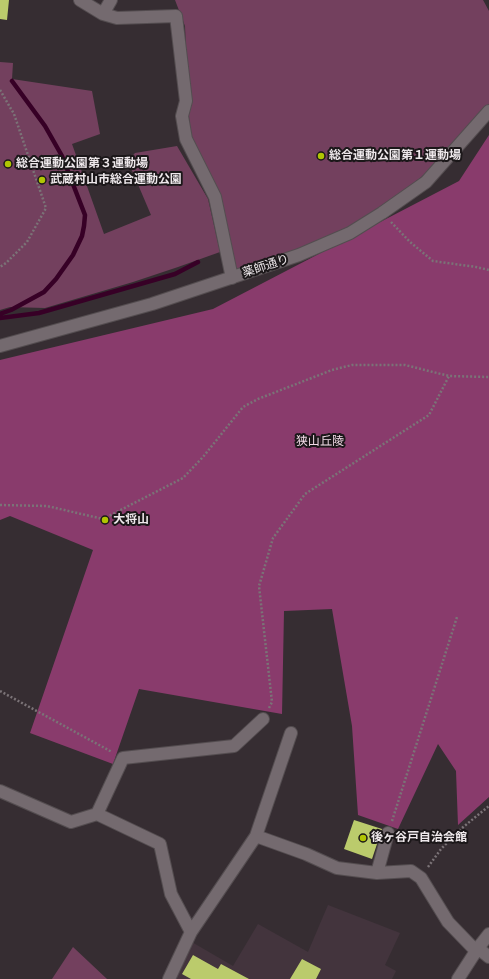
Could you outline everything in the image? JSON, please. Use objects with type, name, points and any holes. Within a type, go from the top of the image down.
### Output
[{"type":"street","points":[[80,0],[103,14],[117,18],[176,16],[186,101],[182,116],[186,138],[215,197],[232,278]]},
{"type":"street","points":[[103,14],[111,0]]},
{"type":"street","name":"薬師通り","points":[[0,346],[152,304],[299,256],[350,233],[382,213],[426,182],[489,111]]},
{"type":"street","points":[[97,814],[123,758],[234,746],[264,719]]},
{"type":"street","points":[[169,979],[191,932],[256,836],[291,733]]},
{"type":"street","points":[[0,791],[71,822],[97,814],[160,844],[171,894],[191,932]]},
{"type":"street","points":[[377,873],[388,833]]},
{"type":"street","points":[[256,836],[306,854],[337,868],[377,873],[411,871],[421,878],[448,922],[477,950],[489,957]]},
{"type":"street","points":[[458,979],[489,934]]},
{"type":"path","points":[[0,90],[14,114],[46,208],[27,242],[0,267]]},
{"type":"path","points":[[382,213],[410,242],[432,261],[489,270]]},
{"type":"path","points":[[0,505],[47,506],[103,519],[183,478],[203,457],[243,407],[258,399],[332,370],[352,365],[405,365],[449,376],[489,377]]},
{"type":"path","points":[[264,719],[272,702],[260,586],[273,538],[305,494],[429,415],[449,376]]},
{"type":"path","points":[[388,833],[457,617]]},
{"type":"path","points":[[0,690],[123,758]]},
{"type":"path","points":[[421,878],[441,849],[462,828],[489,806]]},
{"type":"shaded area","name":"総合運動公園第１運動場","points":[[175,0],[483,0],[489,11],[489,110],[425,174],[358,228],[297,259],[236,283],[220,198],[190,138],[185,26]]},
{"type":"shaded area","name":"武蔵村山市総合運動公園","points":[[0,62],[13,63],[12,79],[92,91],[100,134],[72,144],[104,234],[151,215],[128,161],[135,153],[177,146],[208,199],[220,252],[133,282],[45,308],[10,307],[0,310]]},
{"type":"shaded area","points":[[328,905],[400,933],[385,965],[396,971],[392,979],[172,979],[190,941],[233,966],[258,924],[308,952]]},
{"type":"shaded area","points":[[73,947],[107,979],[52,979]]},
{"type":"green space","name":"狭山丘陵","points":[[489,135],[489,797],[458,825],[456,771],[438,744],[398,829],[358,815],[352,726],[332,609],[284,611],[282,714],[139,689],[113,764],[30,733],[93,550],[10,516],[0,520],[0,360],[213,309],[459,181]]},
{"type":"building","points":[[0,0],[9,0],[7,20],[0,19]]},
{"type":"building","points":[[354,820],[382,829],[372,859],[344,849]]},
{"type":"building","points":[[193,955],[218,969],[221,964],[249,979],[191,979],[182,974]]},
{"type":"building","points":[[302,959],[321,969],[316,979],[290,979]]},
{"type":"waterway","points":[[0,314],[11,310],[44,292],[56,279],[73,255],[82,236],[85,215],[62,156],[45,126],[12,81]]},
{"type":"waterway","points":[[0,318],[39,313],[175,274],[198,262]]},
{"type":"place","name":"総合運動公園第１運動場","points":[[321,156]]},
{"type":"place","name":"総合運動公園第３運動場","points":[[8,164]]},
{"type":"place","name":"武蔵村山市総合運動公園","points":[[42,180]]},
{"type":"place","name":"大将山","points":[[105,520]]},
{"type":"place","name":"後ヶ谷戸自治会館","points":[[363,838]]}]
